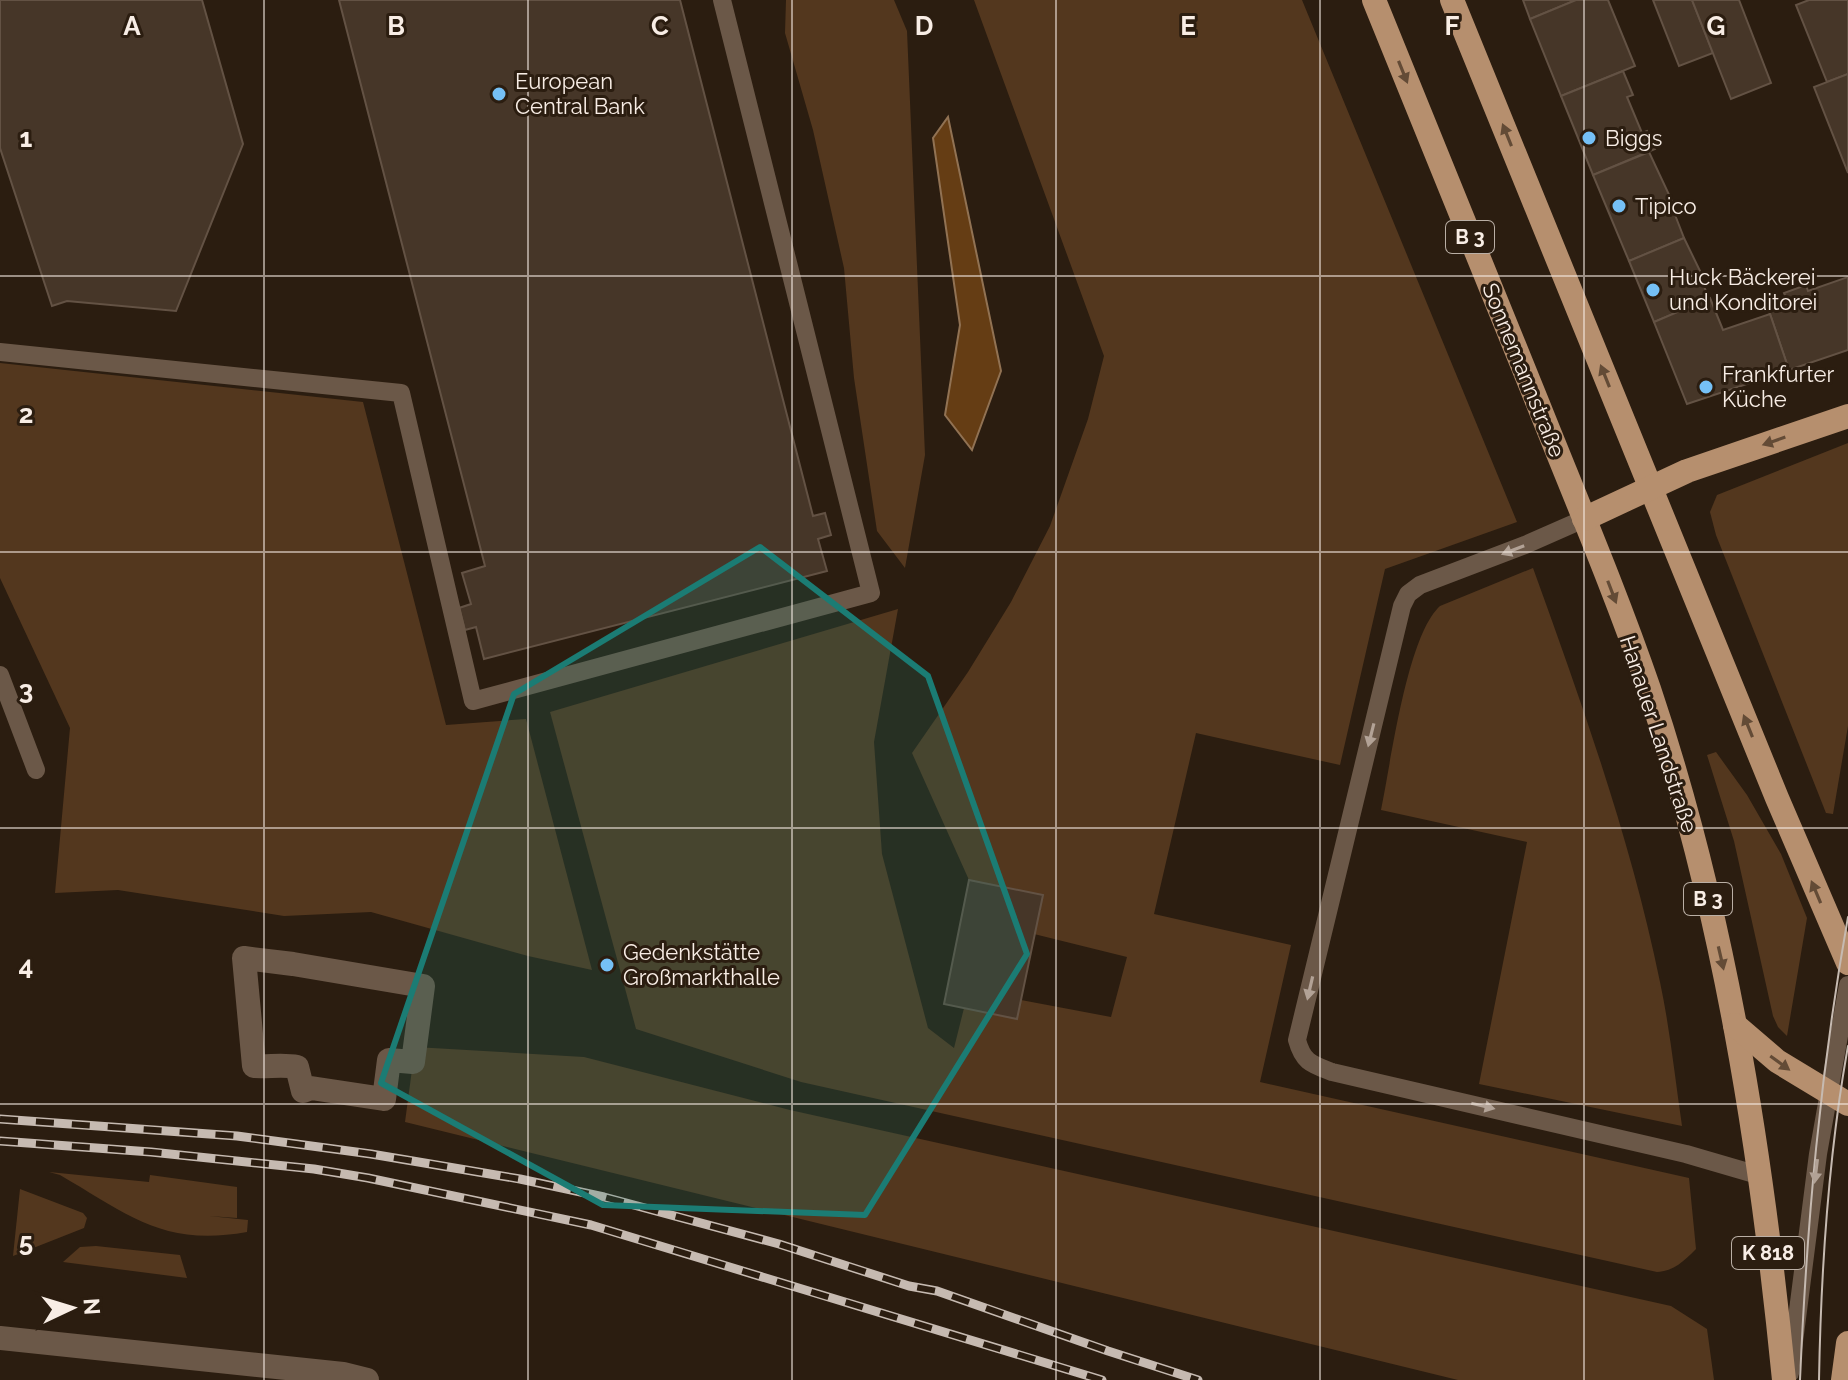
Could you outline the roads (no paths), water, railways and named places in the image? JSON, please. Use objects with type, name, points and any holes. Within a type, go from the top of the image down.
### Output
[{"type":"main road","name":"Sonnemannstraße","points":[[1374,0],[1584,519]]},
{"type":"main road","points":[[1452,0],[1777,798],[1848,963]]},
{"type":"main road","points":[[1584,519],[1650,486],[1848,416]]},
{"type":"main road","name":"Hanauer Landstraße","points":[[1584,519],[1648,689],[1706,888],[1735,1025],[1752,1126],[1787,1380]]},
{"type":"main road","points":[[1735,1025],[1777,1061],[1838,1099]]},
{"type":"main road","points":[[1843,1380],[1848,1343]]},
{"type":"street","points":[[244,958],[423,986],[420,1015],[413,1062],[389,1060],[384,1099],[311,1088],[303,1091],[297,1067],[254,1066],[244,958]]},
{"type":"street","points":[[0,1338],[343,1374],[367,1380]]},
{"type":"lane","points":[[0,352],[401,393],[473,701],[871,593],[722,0]]},
{"type":"lane","points":[[1584,519],[1420,585],[1408,594],[1402,606],[1297,1040],[1302,1056],[1315,1066],[1332,1072],[1686,1154],[1758,1175]]},
{"type":"lane","points":[[0,675],[36,770]]},
{"type":"lane","name":"Hanauer Landstraße","points":[[1787,1380],[1818,1154],[1838,1099],[1848,985]]},
{"type":"tram line","points":[[1800,1380],[1816,1148],[1848,917]]},
{"type":"tram line","points":[[1819,1380],[1827,1213],[1835,1129],[1848,1046]]},
{"type":"railway","points":[[0,1119],[237,1136],[371,1154],[520,1179],[604,1197],[779,1244],[909,1286],[937,1291],[1198,1380]]},
{"type":"railway","points":[[0,1141],[151,1152],[314,1169],[591,1225],[1102,1380]]},
{"type":"place","name":"European Central Bank","points":[[499,94]]},
{"type":"place","name":"Biggs","points":[[1589,138]]},
{"type":"place","name":"Tipico","points":[[1619,206]]},
{"type":"place","name":"Huck Bäckerei und Konditorei","points":[[1653,290]]},
{"type":"place","name":"Frankfurter Küche","points":[[1706,387]]},
{"type":"place","name":"Gedenkstätte Großmarkthalle","points":[[607,965]]}]
